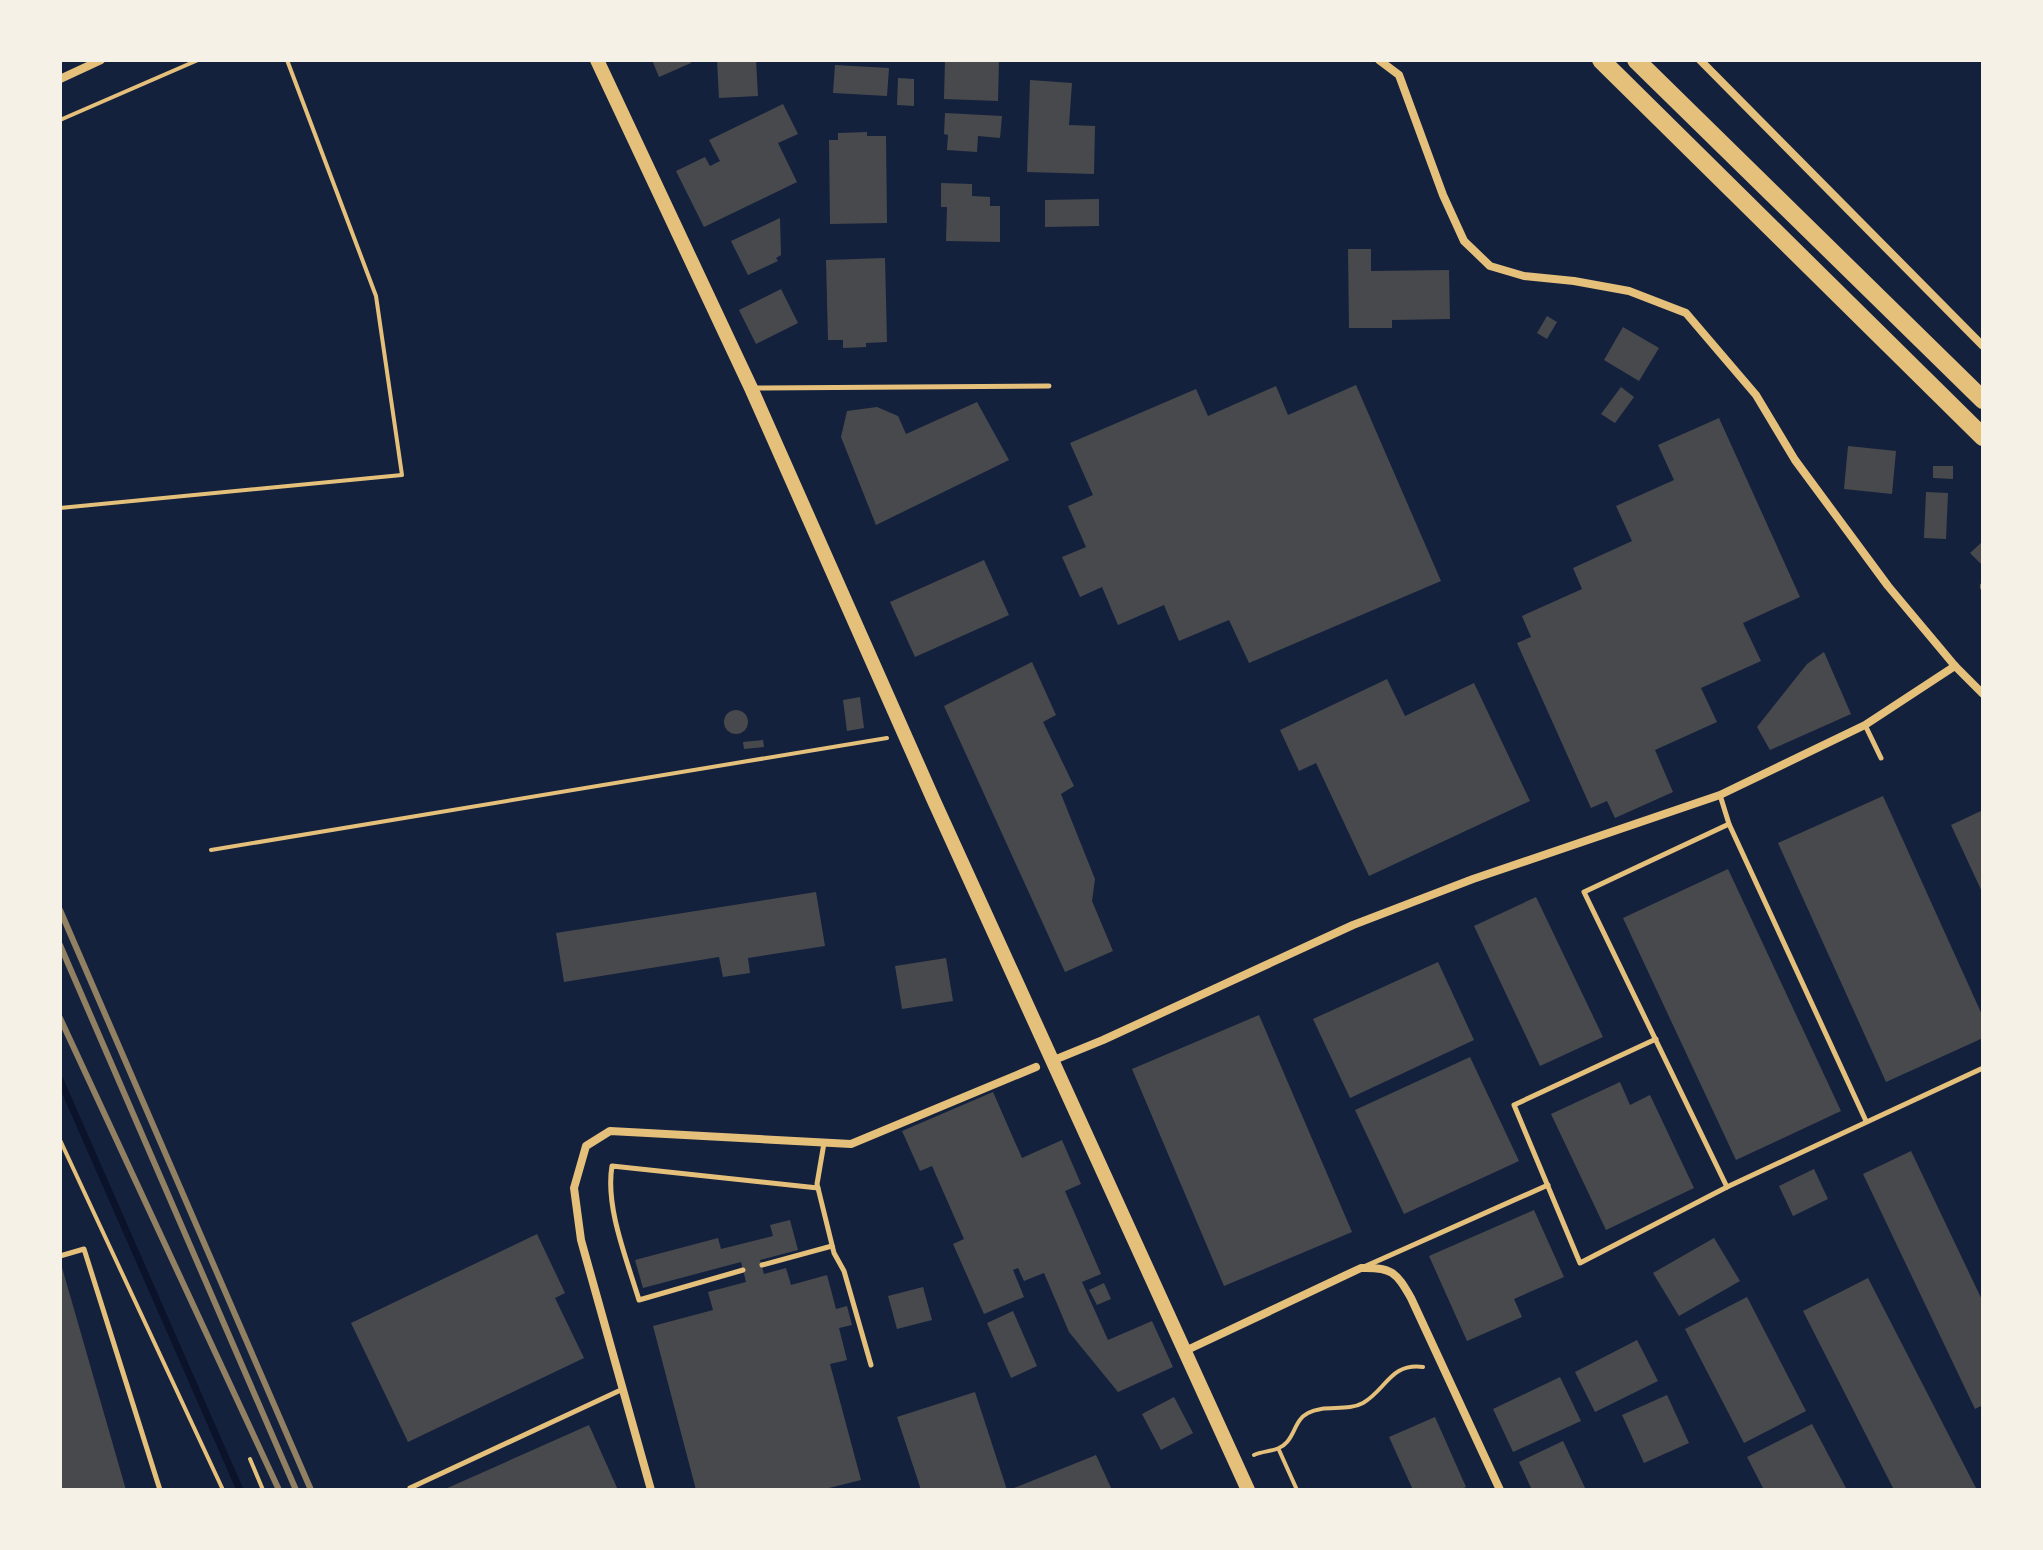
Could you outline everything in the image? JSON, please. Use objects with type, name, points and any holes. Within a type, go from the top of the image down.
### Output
[{"type":"highway","points":[[1587,60],[1685,143]]},
{"type":"highway","points":[[1601,60],[1983,437]]},
{"type":"highway","points":[[1636,60],[1983,400]]},
{"type":"street","points":[[60,79],[101,60]]},
{"type":"street","points":[[597,60],[751,388],[905,736],[1248,1490]]},
{"type":"street","points":[[1379,60],[1399,75],[1443,195],[1464,241],[1490,266],[1524,276],[1629,291],[1686,313],[1756,395],[1795,460],[1888,586],[1955,666],[1983,694]]},
{"type":"street","points":[[1700,60],[1983,346]]},
{"type":"street","points":[[1054,1060],[1353,925],[1473,879],[1720,795],[1865,725],[1955,666]]},
{"type":"street","points":[[651,1490],[581,1240],[574,1188],[586,1146],[610,1131],[851,1144],[1036,1067]]},
{"type":"street","points":[[1185,1351],[1361,1268],[1383,1267],[1400,1280],[1500,1490]]},
{"type":"lane","points":[[751,388],[1049,386]]},
{"type":"lane","points":[[1865,725],[1881,758]]},
{"type":"lane","points":[[1720,795],[1729,824],[1866,1121]]},
{"type":"lane","points":[[1727,1187],[1584,892],[1729,824]]},
{"type":"lane","points":[[1656,1039],[1514,1105],[1580,1263],[1727,1187],[1983,1068]]},
{"type":"lane","points":[[1036,1067],[1054,1060]]},
{"type":"lane","points":[[824,1143],[818,1188],[832,1246],[844,1271],[871,1365]]},
{"type":"lane","points":[[743,1270],[639,1300],[613,1208],[609,1183],[612,1166],[818,1188]]},
{"type":"lane","points":[[1361,1268],[1548,1185]]},
{"type":"lane","points":[[762,1265],[832,1246]]},
{"type":"lane","points":[[60,1256],[84,1249],[160,1490]]},
{"type":"lane","points":[[411,1490],[624,1389]]},
{"type":"path","points":[[60,120],[198,60]]},
{"type":"path","points":[[60,508],[402,475],[376,296],[287,60]]},
{"type":"path","points":[[211,850],[905,736]]},
{"type":"path","points":[[60,1140],[223,1490]]},
{"type":"path","points":[[1254,1455],[1266,1450],[1279,1450],[1307,1413],[1362,1403],[1402,1368],[1423,1367]]},
{"type":"path","points":[[1279,1450],[1297,1490]]},
{"type":"path","points":[[250,1459],[263,1490]]},
{"type":"building","points":[[652,60],[690,60],[691,63],[659,77]]},
{"type":"building","points":[[717,60],[756,60],[758,96],[719,98]]},
{"type":"building","points":[[945,60],[999,60],[998,101],[944,99]]},
{"type":"building","points":[[835,65],[889,68],[887,96],[833,93]]},
{"type":"building","points":[[898,78],[914,79],[914,106],[897,105]]},
{"type":"building","points":[[1030,80],[1072,83],[1069,125],[1095,126],[1094,174],[1027,172]]},
{"type":"building","points":[[783,104],[798,134],[778,143],[797,182],[704,227],[676,171],[705,157],[710,166],[720,161],[709,140]]},
{"type":"building","points":[[945,113],[1002,116],[1000,138],[978,136],[977,152],[947,150]]},
{"type":"building","points":[[867,132],[867,136],[886,136],[887,223],[830,224],[829,140],[838,140],[838,133]]},
{"type":"building","points":[[941,183],[972,184],[972,196],[990,197],[990,206],[1000,206],[1000,242],[946,241],[947,207],[941,207]]},
{"type":"building","points":[[1099,199],[1099,226],[1045,227],[1045,200]]},
{"type":"building","points":[[780,218],[781,255],[776,258],[778,261],[748,275],[731,241]]},
{"type":"building","points":[[1348,249],[1371,249],[1371,271],[1449,270],[1450,319],[1392,320],[1392,328],[1349,328]]},
{"type":"building","points":[[885,258],[887,342],[843,348],[843,340],[828,340],[826,260]]},
{"type":"building","points":[[781,289],[798,323],[756,344],[739,310]]},
{"type":"building","points":[[1547,316],[1557,322],[1547,339],[1537,333]]},
{"type":"building","points":[[1623,327],[1659,348],[1639,381],[1604,360]]},
{"type":"building","points":[[1356,385],[1441,581],[1249,663],[1229,620],[1179,641],[1164,605],[1118,625],[1102,587],[1080,597],[1062,557],[1086,547],[1068,506],[1093,495],[1070,443],[1196,389],[1208,416],[1276,386],[1288,415]]},
{"type":"building","points":[[1621,387],[1634,397],[1615,423],[1601,414]]},
{"type":"building","points":[[977,402],[1009,460],[876,525],[841,437],[847,411],[877,407],[898,416],[906,434]]},
{"type":"building","points":[[1719,418],[1800,597],[1743,623],[1761,661],[1701,688],[1717,722],[1655,750],[1673,792],[1615,818],[1607,801],[1591,808],[1517,643],[1531,637],[1522,616],[1582,589],[1573,568],[1632,541],[1616,506],[1674,480],[1658,445]]},
{"type":"building","points":[[1848,446],[1896,451],[1892,494],[1844,489]]},
{"type":"building","points":[[1933,466],[1953,466],[1953,479],[1933,478]]},
{"type":"building","points":[[1926,492],[1948,493],[1946,539],[1924,538]]},
{"type":"building","points":[[1983,541],[1983,566],[1970,553]]},
{"type":"building","points":[[984,560],[1009,615],[915,657],[890,602]]},
{"type":"building","points":[[1824,652],[1851,714],[1770,750],[1757,727],[1807,664]]},
{"type":"building","points":[[1032,662],[1056,715],[1043,722],[1074,786],[1061,794],[1095,879],[1092,901],[1113,951],[1065,972],[944,706]]},
{"type":"building","points":[[1387,679],[1405,716],[1474,683],[1530,801],[1369,876],[1316,763],[1299,771],[1280,730]]},
{"type":"building","points":[[860,697],[864,728],[847,731],[843,700]]},
{"type":"building","points":[[736,710],[745,713],[748,722],[745,731],[736,734],[727,731],[724,722],[727,713]]},
{"type":"building","points":[[763,740],[764,747],[744,749],[743,742]]},
{"type":"building","points":[[1883,796],[1983,1017],[1983,1038],[1886,1082],[1778,843]]},
{"type":"building","points":[[1983,810],[1983,894],[1951,825]]},
{"type":"building","points":[[1728,869],[1841,1111],[1736,1160],[1623,918]]},
{"type":"building","points":[[816,892],[825,946],[748,958],[750,973],[723,977],[719,957],[564,982],[556,933]]},
{"type":"building","points":[[1536,897],[1603,1037],[1540,1066],[1474,926]]},
{"type":"building","points":[[946,958],[953,1001],[902,1009],[895,966]]},
{"type":"building","points":[[1438,962],[1474,1040],[1350,1098],[1313,1019]]},
{"type":"building","points":[[1259,1015],[1352,1232],[1224,1286],[1132,1069]]},
{"type":"building","points":[[1470,1057],[1519,1161],[1404,1214],[1355,1110]]},
{"type":"building","points":[[1620,1082],[1630,1105],[1650,1095],[1694,1188],[1606,1230],[1551,1114]]},
{"type":"building","points":[[993,1092],[1022,1158],[1062,1140],[1081,1184],[1065,1191],[1101,1274],[1082,1282],[1108,1340],[1152,1321],[1173,1367],[1118,1392],[1069,1332],[1044,1273],[1024,1281],[1018,1268],[1013,1270],[1024,1297],[984,1314],[953,1244],[964,1239],[932,1166],[920,1171],[902,1131]]},
{"type":"building","points":[[1911,1151],[1983,1302],[1983,1405],[1975,1409],[1863,1174]]},
{"type":"building","points":[[1814,1169],[1828,1199],[1793,1216],[1779,1186]]},
{"type":"building","points":[[1534,1210],[1564,1277],[1514,1299],[1522,1317],[1467,1341],[1429,1256]]},
{"type":"building","points":[[790,1220],[798,1250],[760,1260],[764,1274],[786,1268],[791,1285],[827,1275],[836,1309],[847,1306],[852,1325],[839,1328],[847,1360],[830,1364],[861,1480],[821,1490],[696,1490],[653,1326],[713,1310],[708,1292],[746,1282],[741,1262],[643,1288],[635,1260],[718,1238],[721,1249],[773,1236],[770,1225]]},
{"type":"building","points":[[537,1234],[565,1293],[555,1298],[584,1358],[408,1442],[351,1323]]},
{"type":"building","points":[[1714,1238],[1740,1281],[1679,1316],[1653,1273]]},
{"type":"building","points":[[61,1264],[126,1490],[60,1490]]},
{"type":"building","points":[[1868,1278],[1977,1490],[1894,1490],[1803,1311]]},
{"type":"building","points":[[1104,1283],[1111,1299],[1097,1305],[1089,1290]]},
{"type":"building","points":[[923,1287],[932,1320],[897,1329],[888,1296]]},
{"type":"building","points":[[1747,1297],[1806,1411],[1744,1443],[1685,1329]]},
{"type":"building","points":[[1013,1311],[1037,1366],[1011,1378],[987,1323]]},
{"type":"building","points":[[1637,1340],[1658,1381],[1595,1412],[1575,1372]]},
{"type":"building","points":[[1560,1377],[1581,1421],[1513,1452],[1493,1409]]},
{"type":"building","points":[[975,1392],[1007,1490],[921,1490],[897,1417]]},
{"type":"building","points":[[1667,1395],[1689,1443],[1644,1463],[1622,1415]]},
{"type":"building","points":[[1174,1397],[1193,1433],[1161,1450],[1142,1414]]},
{"type":"building","points":[[1435,1417],[1466,1487],[1459,1490],[1413,1490],[1389,1437]]},
{"type":"building","points":[[1812,1424],[1847,1490],[1764,1490],[1747,1457]]},
{"type":"building","points":[[589,1425],[618,1490],[443,1490]]},
{"type":"building","points":[[1563,1441],[1586,1490],[1532,1490],[1519,1462]]},
{"type":"building","points":[[1096,1455],[1112,1490],[1009,1490]]},
{"type":"waterway","points":[[60,1080],[240,1490]]},
{"type":"railway","points":[[60,910],[311,1490]]},
{"type":"railway","points":[[60,945],[296,1490]]},
{"type":"railway","points":[[60,1018],[279,1490]]}]
